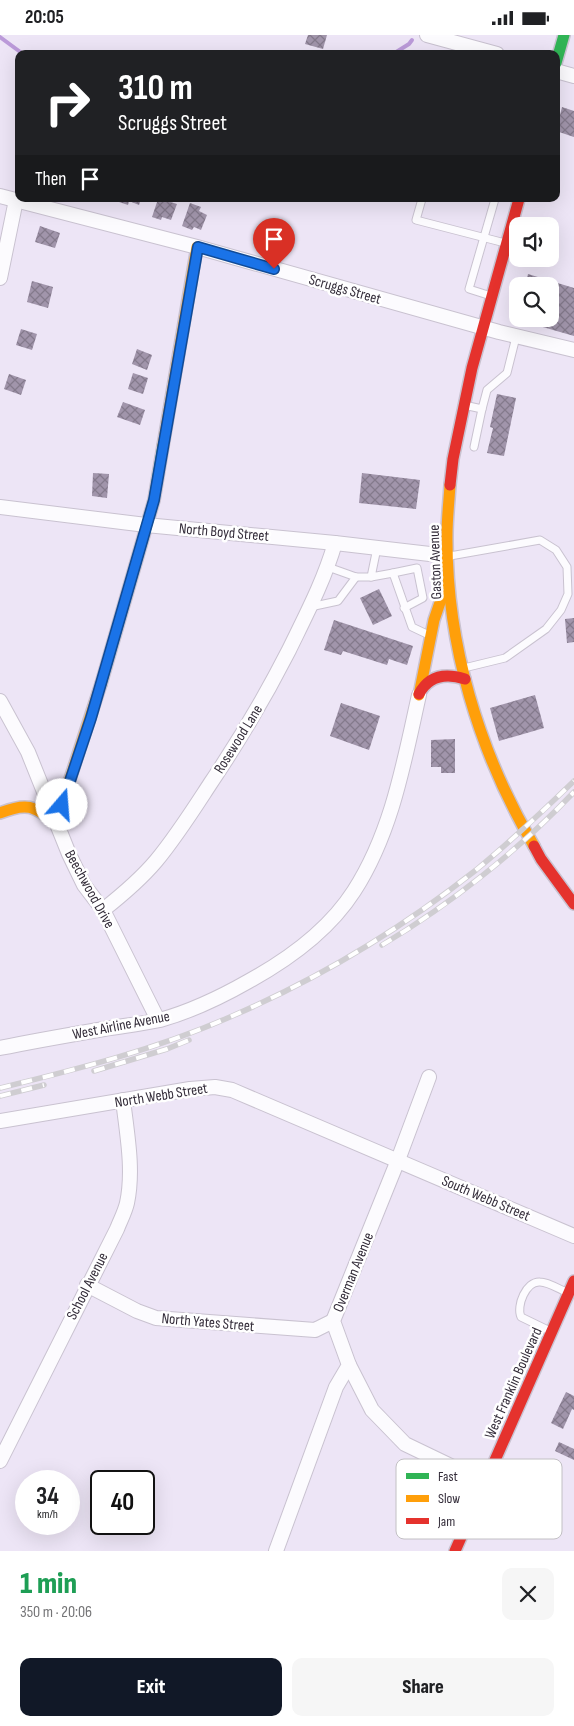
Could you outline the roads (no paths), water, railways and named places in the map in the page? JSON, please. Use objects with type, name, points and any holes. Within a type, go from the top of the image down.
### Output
[{"type":"main road","points":[[560,50],[564,35]]},
{"type":"main road","name":"Gaston Avenue","points":[[515,202],[482,328],[464,405],[450,478],[447,556],[452,609],[449,650],[463,674],[484,742],[504,789],[547,869],[574,904]]},
{"type":"main road","points":[[0,813],[16,806],[32,806],[56,822],[91,718],[130,589],[154,500],[198,247]]},
{"type":"main road","points":[[419,695],[434,620],[443,595],[448,572]]},
{"type":"main road","points":[[424,670],[432,658],[449,650]]},
{"type":"main road","points":[[419,695],[426,683],[439,677],[463,674]]},
{"type":"main road","name":"West Franklin Boulevard","points":[[496,1459],[574,1281]]},
{"type":"main road","name":"West Franklin Boulevard","points":[[455,1551],[460,1539]]},
{"type":"street","points":[[427,35],[482,50]]},
{"type":"street","points":[[560,72],[574,76]]},
{"type":"street","name":"Scruggs Street","points":[[0,196],[15,200]]},
{"type":"street","points":[[0,278],[16,202]]},
{"type":"street","name":"Scruggs Street","points":[[24,202],[198,247],[482,328],[574,350]]},
{"type":"street","name":"North Boyd Street","points":[[0,507],[146,525],[447,556]]},
{"type":"street","name":"Rosewood Lane","points":[[103,910],[130,888],[180,830],[240,740],[270,688],[310,607],[328,567],[335,543]]},
{"type":"street","name":"West Airline Avenue","points":[[0,1048],[42,1039],[158,1020],[190,1010],[264,973],[306,944],[354,892],[369,866],[388,819],[403,769],[419,695]]},
{"type":"street","name":"Beechwood Drive","points":[[0,701],[28,752],[69,854],[84,885],[103,910],[158,1020]]},
{"type":"street","name":"Overman Avenue","points":[[429,1077],[398,1161],[334,1321],[348,1365],[372,1410],[405,1444],[436,1459]]},
{"type":"street","name":"North Webb Street","points":[[0,1121],[190,1089],[215,1087],[232,1090],[398,1161]]},
{"type":"street","name":"School Avenue","points":[[0,1461],[87,1285],[117,1229],[127,1205],[130,1186],[130,1166],[123,1101]]},
{"type":"street","name":"South Webb Street","points":[[398,1161],[574,1236]]},
{"type":"street","name":"North Yates Street","points":[[87,1285],[137,1311],[156,1318],[314,1330],[334,1321]]},
{"type":"street","points":[[276,1551],[336,1387],[348,1365]]},
{"type":"lane","points":[[421,202],[416,220],[505,243]]},
{"type":"lane","points":[[491,296],[468,289],[494,202]]},
{"type":"lane","points":[[474,447],[488,390],[507,373],[516,337]]},
{"type":"lane","points":[[464,405],[482,409]]},
{"type":"lane","points":[[447,556],[540,540],[556,550],[567,567],[568,594],[561,610],[546,629],[505,658],[463,674]]},
{"type":"lane","points":[[371,577],[377,548]]},
{"type":"lane","points":[[416,552],[423,598]]},
{"type":"lane","points":[[328,567],[356,577],[371,577],[417,568]]},
{"type":"lane","points":[[393,573],[412,627],[431,636]]},
{"type":"lane","points":[[310,607],[338,601],[356,577]]},
{"type":"lane","points":[[404,608],[423,598],[443,595]]},
{"type":"lane","points":[[552,1332],[521,1317],[519,1313],[521,1302],[533,1283],[540,1281],[569,1293]]},
{"type":"waterway","points":[[0,37],[18,50]]},
{"type":"waterway","points":[[399,50],[412,40]]},
{"type":"railway","points":[[0,1088],[88,1066],[174,1039],[263,1002],[327,969],[418,913],[448,892],[526,827],[574,781]]},
{"type":"railway","points":[[382,945],[459,894],[483,875],[530,835],[574,792]]},
{"type":"railway","points":[[94,1071],[167,1049],[189,1040]]},
{"type":"railway","points":[[0,1096],[44,1085]]}]
